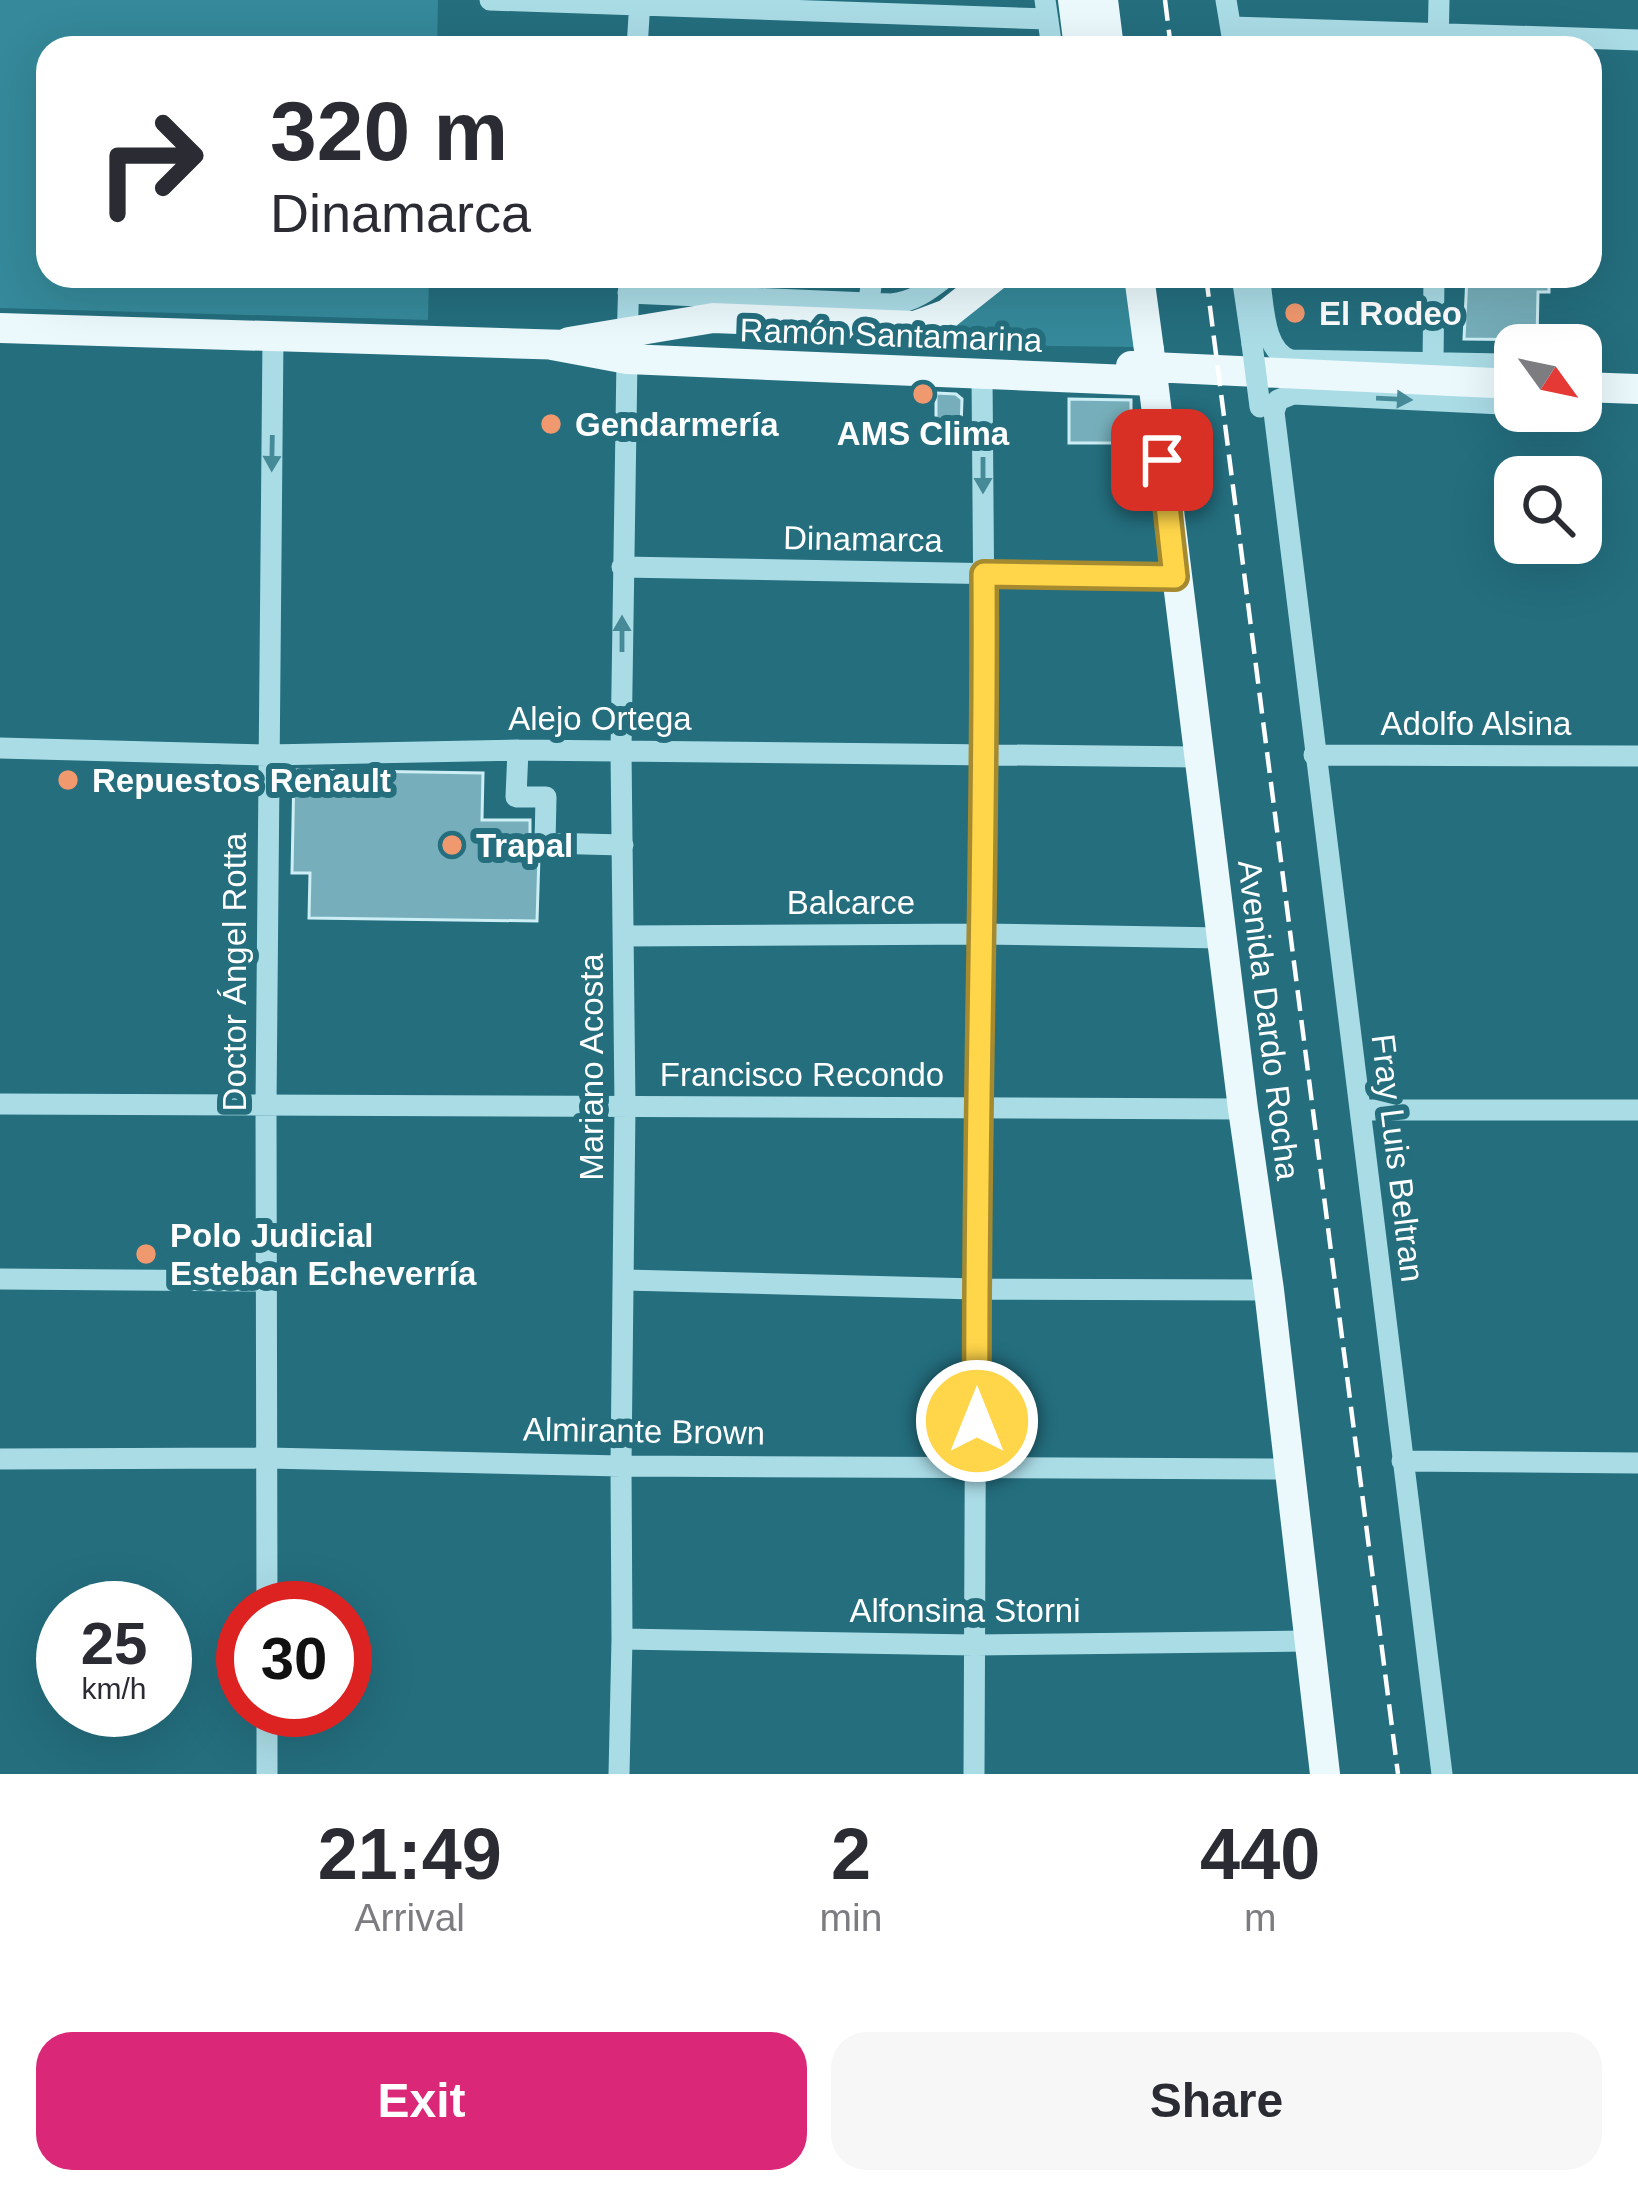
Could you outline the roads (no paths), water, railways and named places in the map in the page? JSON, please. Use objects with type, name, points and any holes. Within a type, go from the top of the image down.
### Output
[{"type":"main road","points":[[1103,0],[1108,36]]},
{"type":"main road","points":[[1056,6],[1072,36]]},
{"type":"main road","name":"Ramón Santamarina","points":[[627,345],[713,318],[916,326],[947,314],[980,288]]},
{"type":"main road","name":"Avenida Dardo Rocha","points":[[1141,288],[1269,1290],[1325,1774]]},
{"type":"main road","name":"Ramón Santamarina","points":[[0,328],[552,345],[781,345],[1494,383]]},
{"type":"main road","name":"Ramón Santamarina","points":[[627,345],[982,375],[1151,366]]},
{"type":"main road","points":[[1602,388],[1638,389]]},
{"type":"street","points":[[490,0],[1056,6],[1053,36]]},
{"type":"street","points":[[1226,0],[1233,36]]},
{"type":"street","points":[[1438,36],[1439,0]]},
{"type":"street","points":[[639,36],[640,2]]},
{"type":"street","points":[[1602,40],[1638,40]]},
{"type":"street","name":"Mariano Acosta","points":[[619,1774],[625,1280],[622,567],[628,288]]},
{"type":"street","name":"Ramón Santamarina","points":[[679,288],[906,303],[931,288]]},
{"type":"street","points":[[868,303],[870,288]]},
{"type":"street","name":"Fray Luis Beltran","points":[[1245,288],[1262,345]]},
{"type":"street","name":"Fray Luis Beltran","points":[[1260,288],[1269,404],[1270,504],[1289,550],[1442,1774]]},
{"type":"street","points":[[1433,363],[1434,288]]},
{"type":"street","name":"Doctor Ángel Rotta","points":[[267,1581],[273,336]]},
{"type":"street","points":[[1262,345],[1291,359],[1494,364]]},
{"type":"street","points":[[974,1774],[985,755],[982,375]]},
{"type":"street","points":[[1269,404],[1293,394],[1494,404]]},
{"type":"street","name":"Dinamarca","points":[[622,567],[1175,577]]},
{"type":"street","name":"Alejo Ortega","points":[[0,748],[268,755],[518,750],[1199,757]]},
{"type":"street","points":[[518,750],[516,796],[546,797],[544,843],[623,845]]},
{"type":"street","name":"Adolfo Alsina","points":[[1314,755],[1638,756]]},
{"type":"street","name":"Balcarce","points":[[624,936],[1222,938]]},
{"type":"street","name":"Francisco Recondo","points":[[0,1104],[1243,1109]]},
{"type":"street","points":[[1360,1110],[1638,1110]]},
{"type":"street","points":[[0,1279],[266,1281]]},
{"type":"street","points":[[625,1280],[1269,1290]]},
{"type":"street","name":"Almirante Brown","points":[[0,1459],[1288,1469]]},
{"type":"street","points":[[1402,1461],[1638,1463]]},
{"type":"street","name":"Alfonsina Storni","points":[[622,1639],[974,1645],[1308,1641]]},
{"type":"street","points":[[267,1737],[267,1774]]},
{"type":"railway","points":[[1165,0],[1170,36]]},
{"type":"railway","points":[[1208,288],[1398,1774]]},
{"type":"place","name":"El Rodeo","points":[[1295,313]]},
{"type":"place","name":"AMS Clima","points":[[923,394]]},
{"type":"place","name":"Gendarmería","points":[[551,424]]},
{"type":"place","name":"Repuestos Renault","points":[[68,780]]},
{"type":"place","name":"Trapal","points":[[452,845]]},
{"type":"place","name":"Polo Judicial Esteban Echeverría","points":[[146,1254]]}]
